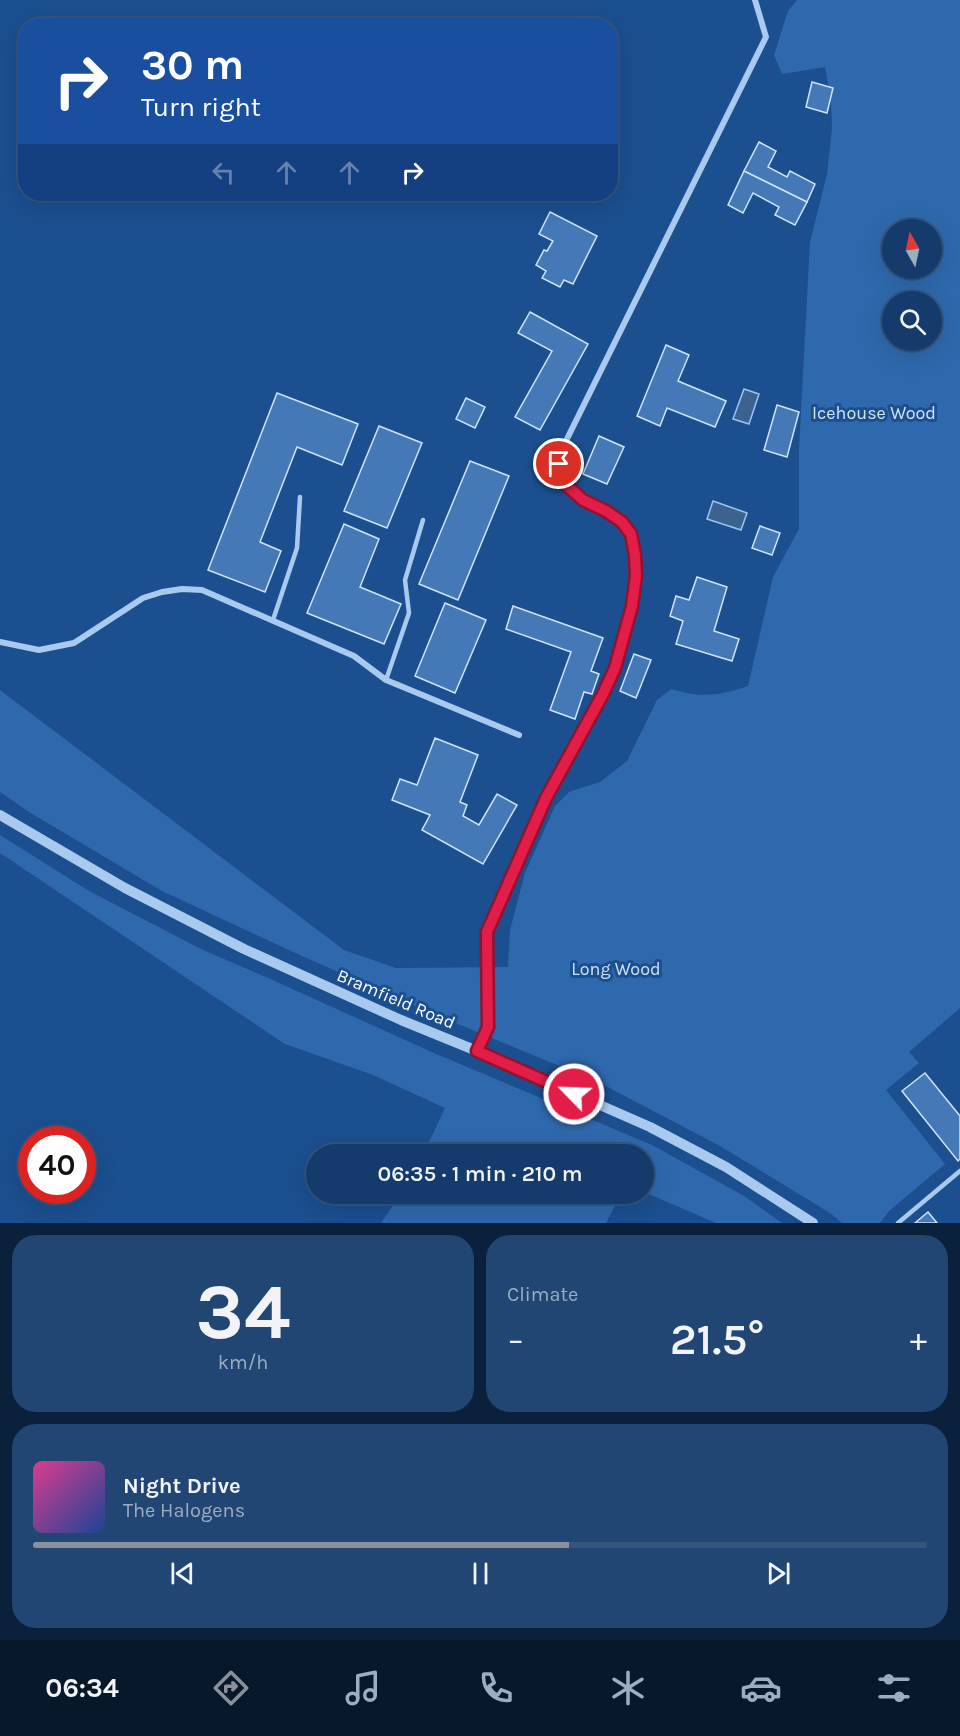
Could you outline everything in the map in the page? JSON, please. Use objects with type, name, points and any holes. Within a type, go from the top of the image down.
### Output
[{"type":"street","points":[[477,1051],[488,1027],[487,932],[546,798],[615,668],[625,633],[634,586],[635,555],[631,534],[622,522],[583,500],[564,483],[560,474],[561,452],[766,37],[755,0]]},
{"type":"street","points":[[0,642],[39,650],[74,643],[143,598],[162,592],[202,590],[354,656],[386,680],[519,735]]},
{"type":"street","name":"Bramfield Road","points":[[0,815],[125,888],[244,949],[401,1020],[650,1127],[726,1167],[813,1223]]},
{"type":"lane","points":[[273,620],[297,548],[300,496]]},
{"type":"lane","points":[[386,680],[409,613],[405,580],[423,520]]},
{"type":"lane","points":[[898,1223],[960,1171]]},
{"type":"green space","points":[[797,0],[960,0],[960,1008],[909,1052],[919,1063],[886,1090],[945,1164],[889,1211],[880,1223],[842,1223],[830,1213],[720,1146],[596,1081],[424,1010],[162,891],[29,812],[0,792],[0,690],[344,950],[396,968],[508,967],[510,930],[525,873],[555,806],[569,792],[600,782],[627,761],[657,700],[671,689],[691,694],[709,695],[748,686],[773,577],[799,529],[799,449],[810,242],[827,174],[832,128],[831,98],[825,67],[782,74],[774,55],[788,11]]},
{"type":"green space","points":[[0,835],[89,891],[203,950],[434,1053],[650,1144],[428,1144],[445,1108],[373,1075],[285,1044],[0,853]]},
{"type":"green space","points":[[654,1146],[744,1196],[782,1223],[716,1223],[654,1196]]},
{"type":"green space","points":[[394,1204],[616,1204],[606,1223],[381,1223]]},
{"type":"shaded area","points":[[744,389],[759,394],[749,424],[733,419]]},
{"type":"shaded area","points":[[713,501],[747,513],[741,530],[707,519]]},
{"type":"building","points":[[812,82],[833,88],[827,113],[806,107]]},
{"type":"building","points":[[759,142],[776,151],[768,167],[787,177],[790,171],[815,184],[807,202],[744,171]]},
{"type":"building","points":[[744,171],[807,202],[795,225],[775,215],[779,207],[753,193],[743,213],[728,205]]},
{"type":"building","points":[[550,212],[597,236],[573,284],[564,280],[560,287],[542,278],[546,271],[536,265],[544,250],[547,251],[553,241],[539,234]]},
{"type":"building","points":[[530,312],[588,344],[540,430],[515,417],[552,351],[518,333]]},
{"type":"building","points":[[666,345],[689,355],[678,381],[726,401],[715,427],[667,408],[660,426],[637,416]]},
{"type":"building","points":[[277,393],[358,424],[342,465],[297,447],[260,542],[281,551],[265,592],[208,570]]},
{"type":"building","points":[[466,398],[485,407],[475,428],[456,419]]},
{"type":"building","points":[[777,405],[799,412],[787,457],[764,450]]},
{"type":"building","points":[[379,426],[422,443],[387,528],[344,511]]},
{"type":"building","points":[[599,436],[624,447],[607,484],[583,474]]},
{"type":"building","points":[[470,461],[509,476],[458,600],[419,584]]},
{"type":"building","points":[[344,524],[379,539],[360,587],[401,604],[384,644],[307,613]]},
{"type":"building","points":[[760,526],[780,533],[772,555],[752,548]]},
{"type":"building","points":[[697,577],[727,587],[714,631],[739,639],[732,661],[676,644],[683,621],[670,616],[676,596],[689,600]]},
{"type":"building","points":[[445,603],[486,620],[455,693],[415,676]]},
{"type":"building","points":[[513,606],[603,638],[591,671],[599,674],[592,694],[584,692],[575,719],[550,710],[571,652],[506,629]]},
{"type":"building","points":[[634,654],[651,660],[636,698],[620,691]]},
{"type":"building","points":[[435,738],[478,755],[460,802],[467,805],[463,816],[479,825],[497,794],[517,805],[483,864],[422,830],[430,815],[392,800],[400,779],[417,785]]},
{"type":"building","points":[[925,1073],[960,1116],[960,1159],[958,1161],[902,1091]]},
{"type":"building","points":[[928,1212],[937,1223],[915,1223]]},
{"type":"route","points":[[559,464],[564,483],[573,492],[622,522],[631,534],[636,576],[632,606],[615,668],[546,798],[487,932],[488,1027],[477,1051],[574,1094]]},
{"type":"park label","name":"Icehouse Wood","points":[[874,413]]},
{"type":"park label","name":"Long Wood","points":[[616,969]]}]
